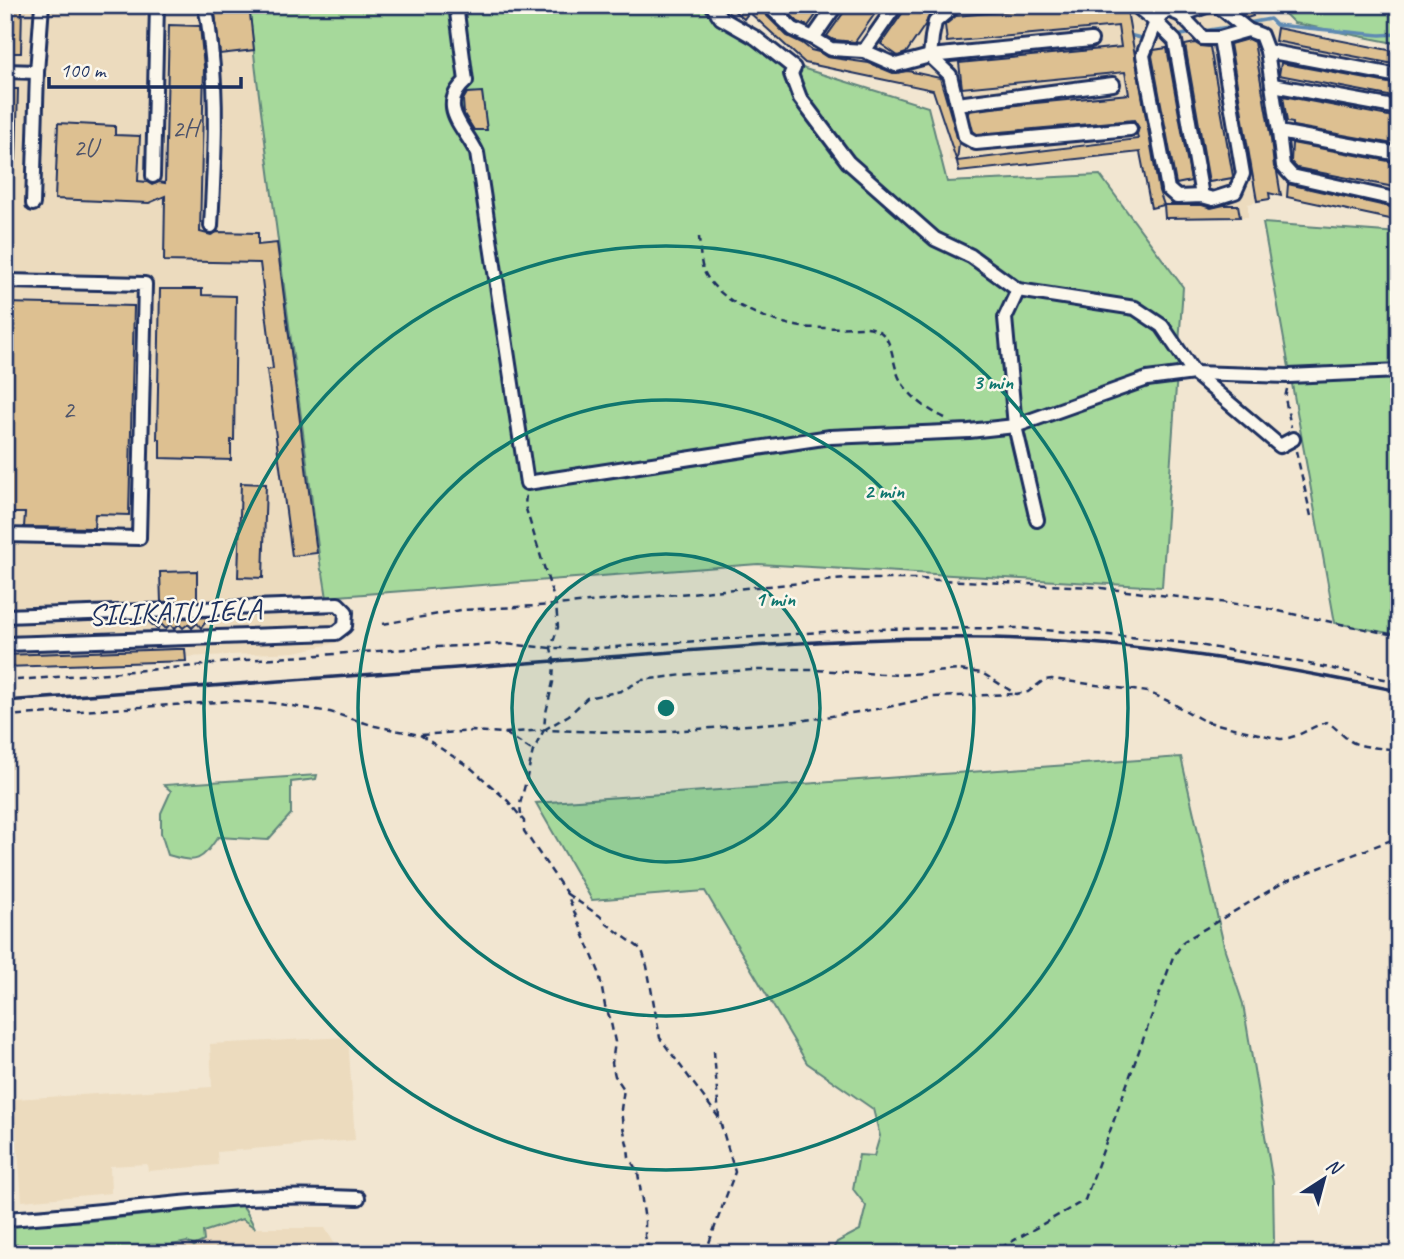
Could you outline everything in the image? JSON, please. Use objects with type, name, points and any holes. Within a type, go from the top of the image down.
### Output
[{"type":"lane","points":[[33,204],[42,5]]},
{"type":"lane","points":[[153,176],[157,5]]},
{"type":"lane","points":[[204,5],[214,76],[211,226]]},
{"type":"lane","points":[[456,5],[467,81],[458,88],[453,108],[455,117],[477,153],[527,483],[830,437],[969,431],[1014,426],[1147,379],[1194,373],[1289,376],[1399,370]]},
{"type":"lane","points":[[712,5],[721,18],[756,38],[794,68],[791,74],[800,98],[848,162],[935,239],[971,256],[1018,290],[1135,308],[1162,326],[1194,373],[1280,446],[1293,439]]},
{"type":"lane","points":[[813,38],[836,5]]},
{"type":"lane","points":[[864,51],[896,5]]},
{"type":"lane","points":[[930,56],[935,22],[955,5]]},
{"type":"lane","points":[[1135,5],[1175,41],[1202,196]]},
{"type":"lane","points":[[1181,15],[1209,5]]},
{"type":"lane","points":[[1217,5],[1248,30],[1261,35],[1267,51],[1273,85],[1283,166],[1292,176],[1399,200]]},
{"type":"lane","points":[[774,7],[793,29],[831,49],[864,51],[896,65],[930,56],[1091,40]]},
{"type":"lane","points":[[1203,38],[1181,15],[1166,7],[1156,22],[1143,55],[1168,190],[1177,197],[1202,196],[1213,199],[1235,192],[1243,174],[1220,38]]},
{"type":"lane","points":[[1175,41],[1220,38],[1248,30]]},
{"type":"lane","points":[[1267,51],[1399,76]]},
{"type":"lane","points":[[930,56],[950,75],[965,137],[976,144],[1130,129]]},
{"type":"lane","points":[[5,71],[37,72]]},
{"type":"lane","points":[[957,104],[1113,84]]},
{"type":"lane","points":[[1273,85],[1399,108]]},
{"type":"lane","points":[[1279,132],[1399,154]]},
{"type":"lane","points":[[5,281],[145,284],[139,538],[5,535]]},
{"type":"lane","points":[[1018,290],[1005,318],[1014,426],[1037,520]]},
{"type":"lane","name":"SILIKĀTU IELA","points":[[5,616],[338,604],[346,612],[345,626],[336,633],[5,644]]},
{"type":"lane","points":[[5,1219],[246,1198],[358,1198]]},
{"type":"path","points":[[699,237],[703,268],[714,287],[736,304],[764,317],[802,327],[875,328],[883,333],[888,342],[901,381],[915,398],[945,418]]},
{"type":"path","points":[[521,816],[520,804],[533,751],[544,730],[554,682],[551,648],[558,627],[556,605],[525,506],[527,483]]},
{"type":"path","points":[[383,624],[461,610],[556,605],[846,579],[918,579],[1093,587],[1254,606],[1399,636]]},
{"type":"path","points":[[5,681],[436,647],[504,644],[601,648],[863,629],[1018,628],[1121,635],[1192,644],[1399,682]]},
{"type":"path","points":[[544,730],[569,715],[587,698],[621,691],[642,680],[700,673],[815,670],[899,674],[958,670],[982,673],[1016,694]]},
{"type":"path","points":[[5,716],[233,701],[273,703],[330,712],[375,726],[420,735],[544,730],[648,733],[799,721],[884,708],[933,697],[1016,694],[1028,692],[1044,680],[1052,678],[1149,692],[1203,721],[1280,739],[1303,734],[1315,725],[1327,722],[1355,744],[1399,750]]},
{"type":"path","points":[[505,733],[533,751]]},
{"type":"path","points":[[420,735],[471,768],[508,801],[524,821],[524,831],[568,894],[599,972],[610,1018],[615,1042],[612,1063],[615,1076],[624,1089],[621,1109],[623,1127],[628,1157],[638,1173],[645,1236],[650,1254]]},
{"type":"path","points":[[990,1254],[1085,1200],[1173,957],[1184,941],[1286,881],[1399,837]]},
{"type":"path","points":[[568,894],[642,950],[660,1038],[719,1118]]},
{"type":"path","points":[[705,1254],[735,1172],[719,1118],[714,1051]]},
{"type":"shaded area","points":[[5,5],[249,5],[321,570],[327,598],[338,596],[347,602],[352,617],[350,632],[336,643],[295,652],[5,665]]},
{"type":"shaded area","points":[[718,5],[1250,5],[1251,9],[1255,8],[1257,15],[1277,28],[1399,52],[1399,221],[1280,196],[1268,185],[1270,199],[1248,204],[1248,217],[1165,218],[1164,206],[1151,208],[1143,165],[1144,152],[959,172],[957,161],[949,160],[950,140],[932,90],[805,63],[750,13],[744,19],[734,11],[725,16]]},
{"type":"shaded area","points":[[348,1037],[355,1140],[217,1152],[218,1165],[148,1171],[147,1164],[110,1166],[111,1193],[22,1201],[14,1099],[212,1087],[210,1044]]},
{"type":"shaded area","points":[[242,1219],[255,1228],[325,1228],[341,1254],[5,1254]]},
{"type":"green space","points":[[249,5],[707,5],[717,21],[805,69],[928,107],[947,182],[1100,175],[1183,287],[1162,587],[758,564],[327,598],[321,570]]},
{"type":"green space","points":[[1276,5],[1399,5],[1399,44],[1294,23]]},
{"type":"green space","points":[[1263,223],[1399,233],[1399,635],[1335,623]]},
{"type":"green space","points":[[1181,757],[1225,950],[1243,1004],[1273,1183],[1274,1240],[1267,1254],[830,1254],[837,1242],[860,1230],[866,1206],[853,1189],[859,1155],[874,1156],[880,1136],[873,1109],[807,1063],[705,891],[592,900],[536,803]]},
{"type":"green space","points":[[317,775],[316,779],[291,782],[291,814],[268,840],[218,837],[203,856],[193,860],[168,855],[161,833],[161,813],[171,791],[164,785]]},
{"type":"green space","points":[[240,1205],[255,1228],[242,1219],[203,1232],[204,1241],[194,1246],[187,1242],[137,1254],[5,1254],[5,1226],[89,1221]]},
{"type":"building","points":[[5,5],[22,5],[21,53],[5,53]]},
{"type":"building","points":[[214,5],[249,5],[254,50],[220,54]]},
{"type":"building","points":[[727,5],[759,5],[787,36],[827,57],[869,63],[893,73],[908,71],[940,78],[959,143],[957,162],[933,90],[805,63],[749,12],[744,19]]},
{"type":"building","points":[[790,5],[823,5],[808,26],[798,22],[786,10]]},
{"type":"building","points":[[849,5],[881,5],[855,42],[834,40],[827,36]]},
{"type":"building","points":[[908,5],[939,5],[906,53],[898,56],[881,44]]},
{"type":"building","points":[[1074,5],[1126,5],[1159,191],[1164,205],[1151,208],[1140,152],[959,172],[957,161],[1138,139],[1139,128],[1134,120],[977,134],[973,131],[968,111],[1129,94],[1125,72],[962,88],[959,63],[1121,47],[1118,26],[947,42],[945,25],[956,16]]},
{"type":"building","points":[[1239,5],[1250,5],[1253,16],[1247,18],[1242,14]]},
{"type":"building","points":[[169,25],[200,26],[204,67],[200,232],[211,235],[217,232],[258,233],[258,245],[277,243],[317,553],[292,556],[267,370],[273,369],[260,263],[164,261],[165,196],[149,203],[55,199],[58,123],[115,126],[115,135],[140,136],[138,181],[152,185],[165,183]]},
{"type":"building","points":[[1277,28],[1399,52],[1399,65],[1275,41]]},
{"type":"building","points":[[1248,39],[1254,42],[1281,196],[1269,193],[1270,199],[1257,201],[1230,44]]},
{"type":"building","points":[[1195,43],[1210,47],[1232,178],[1209,182],[1185,45]]},
{"type":"building","points":[[1167,48],[1191,181],[1176,184],[1152,56],[1154,50]]},
{"type":"building","points":[[1281,63],[1399,85],[1399,98],[1279,75]]},
{"type":"building","points":[[5,89],[18,89],[16,160],[5,160]]},
{"type":"building","points":[[482,92],[487,130],[474,130],[464,114],[463,100],[467,93]]},
{"type":"building","points":[[1283,96],[1399,118],[1399,145],[1293,126],[1293,123],[1287,122]]},
{"type":"building","points":[[1292,143],[1399,163],[1399,188],[1297,168],[1291,162]]},
{"type":"building","points":[[1288,184],[1399,209],[1399,221],[1287,197]]},
{"type":"building","points":[[1164,205],[1202,205],[1211,208],[1238,205],[1240,217],[1165,218]]},
{"type":"building","points":[[160,289],[202,289],[202,295],[236,296],[234,440],[231,440],[231,460],[160,458],[160,439],[157,439]]},
{"type":"building","points":[[5,303],[134,306],[129,515],[95,514],[94,528],[24,527],[25,513],[5,513]]},
{"type":"building","points":[[241,483],[266,484],[263,578],[238,577]]},
{"type":"building","points":[[197,571],[197,600],[161,602],[160,572]]},
{"type":"building","points":[[210,617],[201,628],[197,623],[192,628],[188,624],[183,628],[179,624],[174,629],[170,624],[166,629],[161,624],[157,629],[147,620]]},
{"type":"building","points":[[185,649],[186,661],[5,667],[5,655]]},
{"type":"waterway","points":[[1248,23],[1270,19],[1276,25],[1380,35],[1399,34]]},
{"type":"waterway","points":[[1203,31],[1235,26]]},
{"type":"waterway","points":[[1176,36],[1192,33]]},
{"type":"waterway","points":[[1129,35],[1145,39]]},
{"type":"railway","points":[[5,701],[763,645],[932,638],[1044,640],[1134,647],[1266,666],[1399,691]]}]
